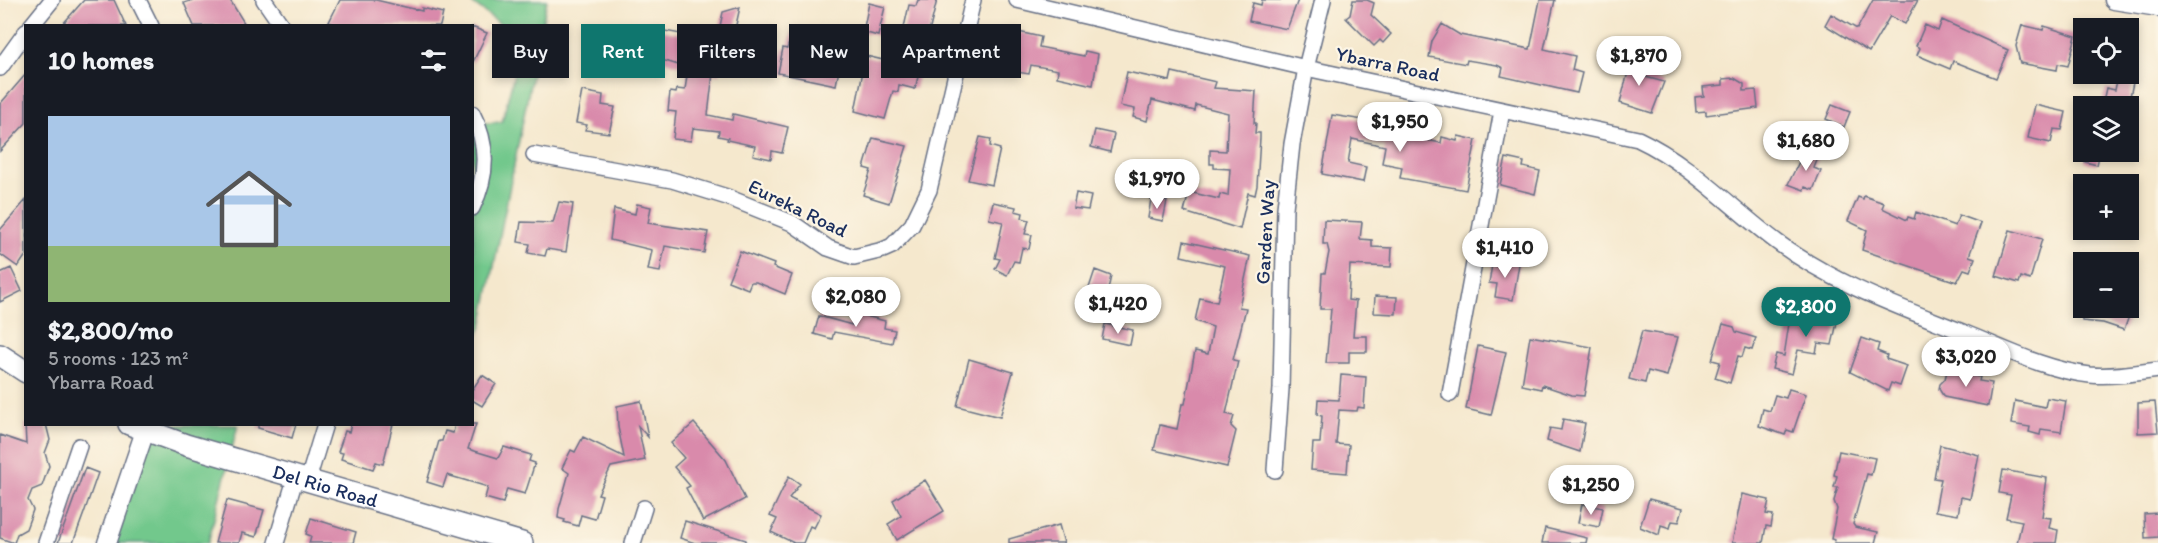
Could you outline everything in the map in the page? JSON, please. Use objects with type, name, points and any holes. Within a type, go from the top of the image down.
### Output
[{"type":"main road","points":[[0,355],[24,371]]},
{"type":"main road","name":"Del Rio Road","points":[[137,428],[522,543]]},
{"type":"street","points":[[33,24],[51,0]]},
{"type":"street","points":[[138,0],[150,24]]},
{"type":"street","points":[[264,0],[281,24]]},
{"type":"street","name":"Eureka Road","points":[[534,155],[672,180],[721,195],[792,223],[828,248],[854,257],[883,250],[892,246],[912,225],[929,190],[973,0]]},
{"type":"street","name":"Ybarra Road","points":[[1017,0],[1306,68],[1638,139],[1664,151],[1775,241],[1809,263],[1868,295],[2046,365],[2091,375],[2158,370]]},
{"type":"street","name":"Garden Way","points":[[1275,470],[1281,389],[1285,208],[1292,144],[1306,68],[1323,0]]},
{"type":"street","points":[[2114,0],[2158,7]]},
{"type":"street","points":[[0,68],[24,35]]},
{"type":"street","points":[[1450,394],[1502,111]]},
{"type":"street","points":[[474,118],[483,139],[486,167],[474,203]]},
{"type":"street","points":[[276,543],[325,426]]},
{"type":"street","points":[[107,543],[137,428]]},
{"type":"street","points":[[46,543],[80,446]]},
{"type":"street","points":[[633,543],[644,508]]},
{"type":"green space","points":[[468,0],[547,0],[542,24],[500,24]]},
{"type":"green space","points":[[513,78],[531,78],[482,326],[474,343],[474,124],[502,122]]},
{"type":"green space","points":[[148,426],[238,426],[208,543],[111,543]]},
{"type":"building","points":[[84,0],[114,0],[125,24],[63,24]]},
{"type":"building","points":[[193,0],[230,0],[245,24],[193,24],[184,3]]},
{"type":"building","points":[[340,0],[376,0],[422,11],[422,8],[443,13],[440,24],[334,24],[329,22]]},
{"type":"building","points":[[918,0],[937,0],[931,24],[905,24],[909,5],[916,6]]},
{"type":"building","points":[[1262,0],[1298,0],[1287,29],[1249,21],[1253,3],[1261,5]]},
{"type":"building","points":[[1353,0],[1367,0],[1374,3],[1371,15],[1391,34],[1383,43],[1380,40],[1374,46],[1346,18],[1350,15]]},
{"type":"building","points":[[1540,0],[1555,0],[1544,49],[1575,56],[1572,70],[1582,73],[1577,93],[1501,76],[1503,68],[1497,65],[1467,60],[1466,64],[1429,57],[1432,41],[1442,24],[1460,35],[1530,49]]},
{"type":"building","points":[[1873,0],[1918,0],[1905,24],[1890,16],[1869,52],[1825,25],[1831,14],[1857,29]]},
{"type":"building","points":[[869,3],[885,7],[878,36],[869,34],[869,24],[865,24]]},
{"type":"building","points":[[740,7],[736,24],[720,24],[723,12]]},
{"type":"building","points":[[1942,20],[2008,50],[1996,78],[1953,61],[1950,69],[1917,55],[1920,48],[1916,46],[1925,25],[1938,31]]},
{"type":"building","points":[[2022,25],[2043,30],[2044,26],[2073,35],[2073,47],[2068,66],[2058,64],[2057,70],[2020,63],[2016,46]]},
{"type":"building","points":[[474,28],[487,33],[474,60]]},
{"type":"building","points":[[665,31],[677,33],[677,65],[665,61]]},
{"type":"building","points":[[1021,33],[1041,37],[1039,47],[1084,56],[1085,51],[1098,54],[1093,85],[1057,77],[1058,70],[1031,65],[1029,74],[1021,73]]},
{"type":"building","points":[[789,43],[789,75],[778,73],[783,48],[787,49]]},
{"type":"building","points":[[1625,55],[1642,60],[1638,75],[1664,82],[1652,113],[1620,103],[1628,72],[1621,70]]},
{"type":"building","points":[[869,57],[881,60],[881,78],[918,78],[915,89],[899,85],[898,92],[893,91],[885,119],[855,111],[862,78],[869,78]]},
{"type":"building","points":[[1127,72],[1170,81],[1172,72],[1216,82],[1214,88],[1256,91],[1254,123],[1256,123],[1255,133],[1260,133],[1257,186],[1255,195],[1248,193],[1240,229],[1184,212],[1189,192],[1219,199],[1220,194],[1228,196],[1230,169],[1214,168],[1214,164],[1210,164],[1210,150],[1226,151],[1228,113],[1196,105],[1195,111],[1152,100],[1147,121],[1133,117],[1135,109],[1120,106]]},
{"type":"building","points":[[24,76],[24,125],[0,151],[0,104]]},
{"type":"building","points":[[687,78],[712,78],[708,115],[732,120],[733,114],[788,127],[782,153],[772,151],[771,159],[753,155],[755,146],[727,140],[728,138],[718,136],[719,131],[693,128],[691,141],[673,139],[676,112],[668,111],[670,92],[676,93],[677,89],[685,90]]},
{"type":"building","points":[[802,78],[837,78],[836,85]]},
{"type":"building","points":[[1734,78],[1744,84],[1744,91],[1756,90],[1758,108],[1706,115],[1706,111],[1696,112],[1695,97],[1704,96],[1703,87],[1723,85],[1723,79]]},
{"type":"building","points":[[2116,84],[2133,84],[2130,96],[2104,96],[2106,88],[2115,90]]},
{"type":"building","points":[[582,91],[603,95],[602,105],[615,107],[609,133],[585,130],[587,125],[576,123]]},
{"type":"building","points":[[1832,105],[1850,112],[1844,127],[1826,119]]},
{"type":"building","points":[[2035,105],[2066,112],[2062,130],[2054,129],[2051,143],[2028,138]]},
{"type":"building","points":[[1332,115],[1370,121],[1369,123],[1393,129],[1394,122],[1420,128],[1417,138],[1441,143],[1442,137],[1457,141],[1458,136],[1476,140],[1466,190],[1400,178],[1402,167],[1382,163],[1385,146],[1352,139],[1348,163],[1366,167],[1363,182],[1322,174]]},
{"type":"building","points":[[1095,130],[1114,134],[1110,152],[1091,147]]},
{"type":"building","points":[[980,137],[991,139],[990,146],[1000,149],[992,185],[968,180]]},
{"type":"building","points":[[873,138],[907,146],[889,203],[863,195],[871,170],[864,168]]},
{"type":"building","points":[[1805,150],[1819,155],[1814,168],[1821,171],[1813,190],[1805,187],[1804,190],[1788,184]]},
{"type":"building","points":[[1506,158],[1524,162],[1523,167],[1540,171],[1535,194],[1500,185]]},
{"type":"building","points":[[1076,193],[1091,196],[1088,210],[1073,208]]},
{"type":"building","points":[[1864,196],[1884,203],[1882,208],[1907,220],[1908,217],[1914,219],[1916,212],[1955,226],[1959,215],[1981,223],[1969,256],[1975,258],[1970,271],[1964,269],[1957,282],[1862,250],[1867,230],[1848,221],[1858,197],[1863,199]]},
{"type":"building","points":[[1151,199],[1167,201],[1163,221],[1148,218]]},
{"type":"building","points":[[24,202],[24,258],[18,267],[0,254],[0,230]]},
{"type":"building","points":[[559,202],[573,204],[566,252],[547,249],[545,256],[528,253],[530,244],[518,242],[521,222],[553,223]]},
{"type":"building","points":[[993,202],[1016,207],[1015,211],[1023,213],[1022,218],[1029,220],[1025,234],[1032,235],[1029,249],[1022,248],[1019,262],[1014,261],[1007,275],[995,269],[1000,259],[995,258],[1003,222],[989,219]]},
{"type":"building","points":[[637,204],[651,207],[648,223],[708,232],[704,253],[665,246],[660,272],[648,270],[652,250],[610,240],[614,209],[635,214]]},
{"type":"building","points":[[1324,220],[1362,222],[1360,239],[1372,240],[1372,247],[1392,248],[1391,267],[1350,265],[1348,300],[1356,301],[1353,336],[1367,336],[1367,352],[1349,352],[1349,363],[1326,363],[1331,309],[1320,309],[1322,273],[1325,273],[1329,252],[1327,244],[1323,244]]},
{"type":"building","points":[[2010,230],[2042,239],[2030,280],[2021,277],[2019,283],[1996,276]]},
{"type":"building","points":[[1184,241],[1250,256],[1239,307],[1246,308],[1233,360],[1238,361],[1226,414],[1234,416],[1231,426],[1236,431],[1227,467],[1154,450],[1160,425],[1177,429],[1182,404],[1185,404],[1195,351],[1208,354],[1213,327],[1195,321],[1200,298],[1217,302],[1225,266],[1181,256]]},
{"type":"building","points":[[740,251],[774,264],[773,267],[792,275],[785,294],[756,282],[751,282],[748,289],[728,281]]},
{"type":"building","points":[[1497,260],[1519,264],[1513,300],[1495,297],[1497,284],[1489,283],[1492,265],[1496,266]]},
{"type":"building","points":[[11,268],[22,291],[0,302],[0,273]]},
{"type":"building","points":[[1095,270],[1111,276],[1107,294],[1089,288]]},
{"type":"building","points":[[1375,296],[1397,297],[1396,314],[1374,313]]},
{"type":"building","points":[[1805,309],[1838,318],[1832,345],[1818,343],[1816,353],[1798,350],[1792,374],[1772,369],[1776,354],[1784,356],[1790,317],[1803,319]]},
{"type":"building","points":[[854,313],[885,321],[884,328],[895,330],[892,343],[834,332],[832,339],[814,334],[819,316],[852,325]]},
{"type":"building","points":[[2082,318],[2128,318],[2124,330],[2103,323],[2082,321]]},
{"type":"building","points":[[1105,324],[1133,330],[1130,345],[1102,339]]},
{"type":"building","points":[[1723,324],[1734,327],[1736,332],[1756,338],[1752,350],[1745,348],[1742,357],[1738,356],[1730,383],[1715,378],[1720,362],[1712,360]]},
{"type":"building","points":[[1642,331],[1678,337],[1667,376],[1648,371],[1645,383],[1629,379]]},
{"type":"building","points":[[1530,336],[1592,347],[1584,396],[1572,395],[1542,385],[1541,389],[1522,385]]},
{"type":"building","points":[[1862,338],[1879,344],[1877,351],[1887,355],[1886,359],[1907,366],[1900,386],[1891,383],[1888,391],[1850,372]]},
{"type":"building","points":[[1478,346],[1506,352],[1491,415],[1466,409]]},
{"type":"building","points":[[969,359],[1013,372],[1000,417],[957,406]]},
{"type":"building","points":[[1954,368],[1969,371],[1969,375],[1980,377],[1979,381],[1992,383],[1988,406],[1944,397],[1939,389],[1940,384],[1945,379],[1947,371],[1954,372]]},
{"type":"building","points":[[482,375],[496,384],[482,406],[474,401],[474,387]]},
{"type":"building","points":[[1341,375],[1366,377],[1364,408],[1358,407],[1357,411],[1339,410],[1336,444],[1349,445],[1347,473],[1311,470],[1313,443],[1320,443],[1322,416],[1317,415],[1318,399],[1339,400]]},
{"type":"building","points":[[1789,389],[1806,394],[1793,432],[1787,430],[1785,435],[1759,426],[1763,409],[1770,411],[1775,395],[1786,398]]},
{"type":"building","points":[[2047,398],[2066,401],[2061,432],[2041,429],[2040,435],[2029,432],[2030,427],[2011,424],[2015,401],[2045,407]]},
{"type":"building","points":[[641,401],[648,437],[638,426],[645,460],[611,467],[598,494],[602,495],[595,519],[581,515],[578,526],[558,518],[569,473],[562,468],[571,450],[575,452],[583,437],[624,457],[618,427],[617,406]]},
{"type":"building","points":[[2155,402],[2158,432],[2138,433],[2138,403]]},
{"type":"building","points":[[1563,419],[1585,423],[1580,452],[1547,441],[1550,428],[1561,430]]},
{"type":"building","points":[[694,423],[726,460],[745,499],[703,521],[686,488],[690,486],[674,467],[684,458],[671,443]]},
{"type":"building","points":[[476,424],[468,449],[498,458],[504,447],[531,455],[529,461],[535,463],[525,494],[507,489],[503,503],[485,498],[488,487],[447,475],[443,487],[427,482],[439,441],[442,441],[445,431],[453,433],[455,426],[474,426]]},
{"type":"building","points":[[25,426],[46,426],[50,440],[45,453],[49,466],[42,486],[32,490],[28,500],[33,510],[26,529],[17,534],[14,543],[0,538],[0,435],[26,444]]},
{"type":"building","points":[[258,426],[295,426],[292,438],[258,428]]},
{"type":"building","points":[[350,426],[392,426],[383,464],[376,462],[373,469],[341,459],[343,453],[338,452],[345,431],[349,432]]},
{"type":"building","points":[[1940,445],[1979,455],[1970,499],[1961,497],[1958,515],[1935,511],[1941,479],[1934,478]]},
{"type":"building","points":[[1839,451],[1875,458],[1871,475],[1867,474],[1853,524],[1855,527],[1878,532],[1875,543],[1834,543],[1835,540],[1831,539],[1837,509],[1834,501],[1838,487],[1834,487],[1837,476],[1834,475]]},
{"type":"building","points":[[85,468],[98,473],[84,513],[73,543],[58,543]]},
{"type":"building","points":[[2003,470],[2047,478],[2042,517],[2051,518],[2049,528],[2058,530],[2056,543],[2017,543],[2022,521],[2006,518],[2011,495],[1999,493]]},
{"type":"building","points":[[789,476],[800,484],[789,498],[821,514],[814,528],[810,526],[803,543],[794,543],[771,532],[777,519],[770,516]]},
{"type":"building","points":[[925,480],[944,511],[897,540],[888,524],[901,516],[893,500]]},
{"type":"building","points":[[1742,494],[1769,500],[1766,514],[1773,515],[1771,527],[1766,526],[1763,543],[1732,543]]},
{"type":"building","points":[[1649,499],[1683,508],[1679,522],[1672,521],[1670,528],[1661,525],[1659,535],[1640,527]]},
{"type":"building","points":[[227,500],[264,510],[256,537],[242,533],[239,543],[215,543]]},
{"type":"building","points":[[1582,504],[1603,508],[1599,527],[1578,523]]},
{"type":"building","points":[[2158,513],[2158,537],[2145,538],[2144,514]]},
{"type":"building","points":[[311,518],[356,532],[353,543],[309,543],[311,536],[306,534]]},
{"type":"building","points":[[685,521],[746,540],[746,543],[695,543],[680,538]]},
{"type":"building","points":[[1059,525],[1064,543],[1009,543],[1009,539]]},
{"type":"building","points":[[1545,528],[1587,538],[1586,543],[1542,543]]}]
